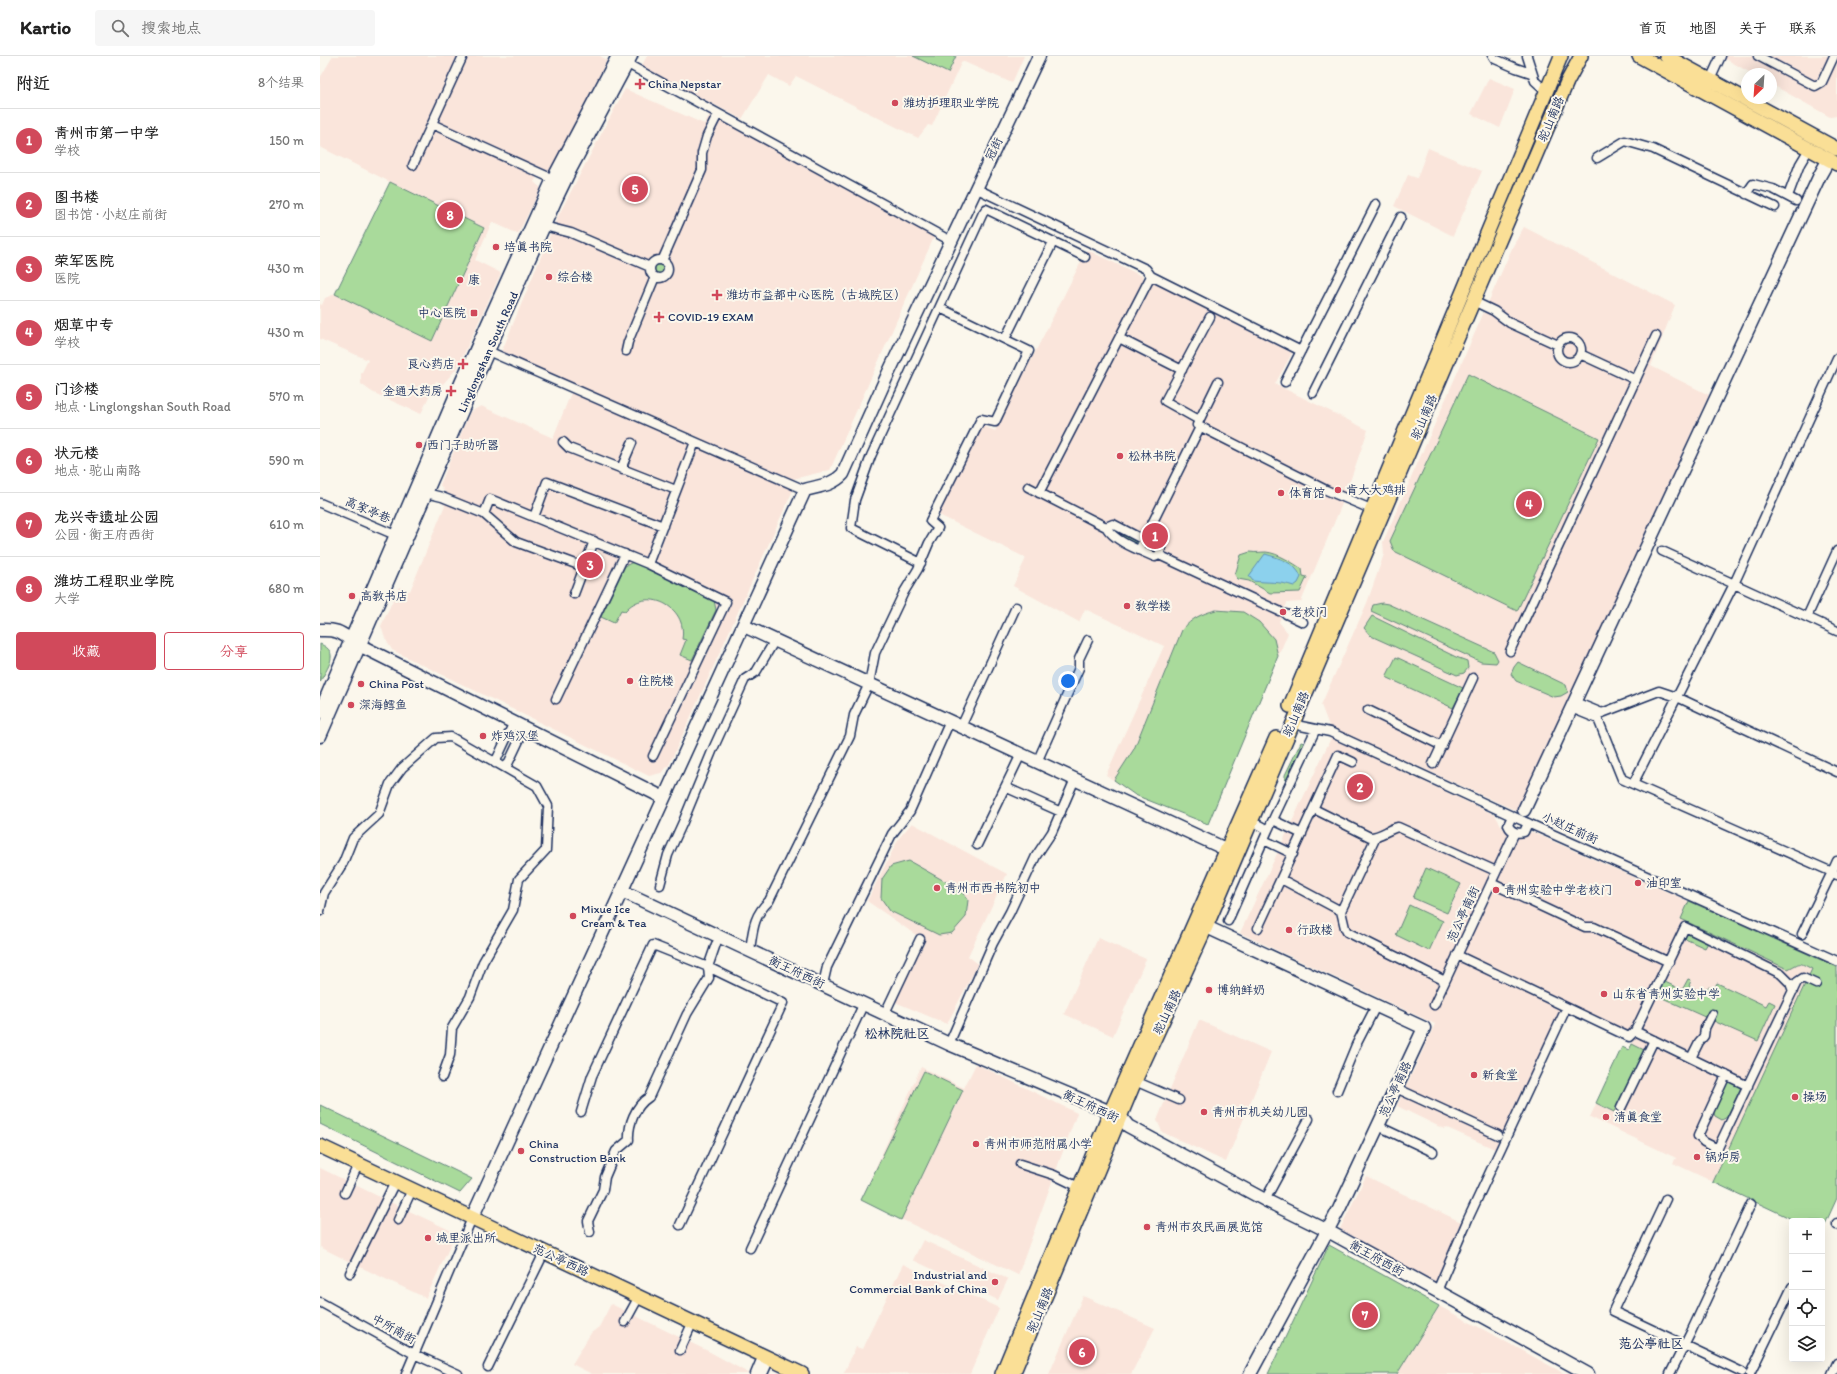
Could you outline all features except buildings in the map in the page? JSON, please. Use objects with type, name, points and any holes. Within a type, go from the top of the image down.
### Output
[{"type":"main road","name":"驼山南路","points":[[1115,1115],[1135,1081],[1232,852],[1284,719],[1371,509],[1562,56]]},
{"type":"main road","name":"驼山南路","points":[[1232,852],[1292,722],[1567,82],[1581,56]]},
{"type":"main road","points":[[1639,56],[1833,161]]},
{"type":"main road","points":[[1666,56],[1837,148]]},
{"type":"main road","name":"驼山南路","points":[[1002,1374],[1115,1115],[1201,925]]},
{"type":"main road","name":"范公亭西路","points":[[320,1146],[471,1220],[802,1374]]},
{"type":"main road","name":"范公亭西路","points":[[320,1152],[410,1194],[471,1220],[542,1257],[690,1328],[764,1367],[786,1374]]},
{"type":"main road","name":"驼山南路","points":[[1013,1374],[1083,1190]]},
{"type":"street","points":[[413,165],[463,56]]},
{"type":"street","name":"冠街","points":[[805,490],[827,485],[838,480],[843,474],[1039,56]]},
{"type":"street","points":[[1493,56],[1495,59],[1531,73]]},
{"type":"street","points":[[1527,56],[1531,73],[1535,81],[1547,92]]},
{"type":"street","points":[[1710,80],[1721,56]]},
{"type":"street","points":[[1758,56],[1815,86],[1822,82],[1834,56]]},
{"type":"street","points":[[621,58],[718,114],[951,242]]},
{"type":"street","name":"Linglongshan South Road","points":[[355,642],[401,537],[461,383],[553,179],[621,58]]},
{"type":"street","name":"Linglongshan South Road","points":[[401,537],[426,493],[544,226],[621,58]]},
{"type":"street","points":[[662,261],[702,170],[702,153],[707,136],[718,114]]},
{"type":"street","points":[[432,124],[553,179]]},
{"type":"street","points":[[1597,158],[1625,141],[1653,149],[1775,207]]},
{"type":"street","points":[[1788,196],[1800,164],[1809,149]]},
{"type":"street","points":[[1524,810],[1820,175],[1833,161]]},
{"type":"street","points":[[1746,194],[1753,184],[1773,189],[1796,201]]},
{"type":"street","points":[[976,188],[1146,269],[1151,276],[1301,351]]},
{"type":"street","points":[[1285,382],[1376,204]]},
{"type":"street","points":[[921,563],[851,528],[855,500],[871,456],[986,208],[1085,257]]},
{"type":"street","points":[[1313,393],[1401,217]]},
{"type":"street","points":[[544,226],[570,233],[650,267]]},
{"type":"street","points":[[1005,339],[1053,242]]},
{"type":"street","points":[[650,267],[655,262],[662,261]]},
{"type":"street","points":[[650,267],[650,272],[655,277],[663,278],[668,272],[667,266],[662,261]]},
{"type":"street","points":[[1039,493],[1151,276]]},
{"type":"street","points":[[626,351],[628,342],[655,277]]},
{"type":"street","points":[[1473,301],[1494,311],[1510,323],[1558,345]]},
{"type":"street","points":[[750,950],[754,920],[769,901],[820,800],[850,736],[854,715],[869,684],[875,653],[904,592],[921,563],[929,543],[938,528],[930,521],[981,419],[994,422],[1029,351],[940,308]]},
{"type":"street","points":[[1210,317],[1165,401],[1200,423],[1326,490],[1371,509]]},
{"type":"street","points":[[1510,651],[1656,336]]},
{"type":"street","points":[[1120,338],[1182,370]]},
{"type":"street","points":[[1563,339],[1574,339],[1580,345],[1580,354],[1572,361],[1565,361],[1559,356],[1558,345],[1563,339]]},
{"type":"street","points":[[406,1374],[471,1220],[805,490],[488,351]]},
{"type":"street","points":[[1580,354],[1636,380]]},
{"type":"street","points":[[1633,784],[1734,584],[1837,358]]},
{"type":"street","points":[[1139,550],[1218,382]]},
{"type":"street","points":[[563,442],[569,448],[676,490]]},
{"type":"street","points":[[623,470],[623,464],[632,442]]},
{"type":"street","points":[[648,564],[695,442]]},
{"type":"street","points":[[534,517],[547,482],[663,526]]},
{"type":"street","points":[[1028,487],[1106,526],[1110,534],[1139,550],[1155,557],[1159,555],[1303,622]]},
{"type":"street","points":[[426,493],[442,497],[484,514],[516,542],[584,568]]},
{"type":"street","points":[[484,514],[490,499],[648,564],[726,602],[653,756]]},
{"type":"street","name":"高家亭巷","points":[[320,503],[401,537]]},
{"type":"street","points":[[1106,526],[1113,524],[1161,549],[1159,555]]},
{"type":"street","points":[[574,594],[594,541]]},
{"type":"street","points":[[1662,551],[1837,631]]},
{"type":"street","points":[[1806,617],[1837,551]]},
{"type":"street","points":[[556,700],[625,554]]},
{"type":"street","points":[[962,727],[1016,607]]},
{"type":"street","points":[[744,626],[1232,852]]},
{"type":"street","points":[[320,630],[333,630],[343,633],[355,642],[664,798]]},
{"type":"street","points":[[660,885],[668,855],[713,749],[745,679],[756,672],[775,640]]},
{"type":"street","points":[[1037,762],[1079,668],[1078,659],[1088,640]]},
{"type":"street","points":[[320,712],[355,642]]},
{"type":"street","points":[[320,736],[354,662],[355,642]]},
{"type":"street","points":[[1433,764],[1473,678]]},
{"type":"street","points":[[1573,705],[1602,713],[1659,691],[1677,697],[1837,772]]},
{"type":"street","points":[[1573,705],[1598,719],[1622,779],[1834,873]]},
{"type":"street","points":[[1368,710],[1442,746]]},
{"type":"street","points":[[823,984],[827,967],[892,834],[910,810],[950,721]]},
{"type":"street","name":"小赵庄前街","points":[[1292,722],[1301,726],[1330,732],[1512,816],[1837,961]]},
{"type":"street","points":[[495,763],[519,725]]},
{"type":"street","points":[[506,768],[519,725]]},
{"type":"street","points":[[1228,921],[1268,830],[1314,733]]},
{"type":"street","points":[[320,911],[324,893],[343,863],[353,838],[379,814],[390,784],[402,768],[436,738],[451,737],[537,786],[548,806],[546,850],[519,879],[513,910],[483,962],[470,997],[452,1028],[450,1055],[442,1077]]},
{"type":"street","points":[[977,845],[1021,754]]},
{"type":"street","points":[[1258,928],[1338,756],[1353,762]]},
{"type":"street","points":[[949,1044],[993,943],[1010,912],[1036,856],[1052,832],[1075,779]]},
{"type":"street","points":[[1005,787],[1061,812]]},
{"type":"street","points":[[1314,809],[1370,837],[1376,837],[1392,828],[1398,827],[1496,872]]},
{"type":"street","points":[[1512,816],[1508,825],[1510,829],[1515,832],[1524,832],[1528,823]]},
{"type":"street","points":[[1273,820],[1302,834]]},
{"type":"street","points":[[1259,825],[1268,830]]},
{"type":"street","name":"范公亭南街","points":[[1434,1005],[1515,832]]},
{"type":"street","points":[[1376,837],[1341,911],[1345,928],[1347,932],[1445,980]]},
{"type":"street","points":[[1264,840],[1293,854]]},
{"type":"street","points":[[1802,934],[1834,873],[1837,861]]},
{"type":"street","points":[[1281,879],[1341,911]]},
{"type":"street","points":[[1491,883],[1585,927],[1594,927],[1669,962]]},
{"type":"street","name":"衡王府西街","points":[[622,891],[949,1044],[1115,1115],[1128,1126],[1265,1200],[1326,1230],[1588,1374]]},
{"type":"street","name":"范公亭南路","points":[[1201,925],[1424,1028],[1339,1209],[1326,1230],[1250,1374]]},
{"type":"street","points":[[1457,955],[1629,1037],[1636,1031],[1685,927],[1781,974],[1790,983],[1793,991]]},
{"type":"street","points":[[885,1013],[920,939]]},
{"type":"street","points":[[590,1232],[588,1221],[603,1190],[605,1176],[616,1151],[629,1140],[629,1128],[641,1102],[649,1097],[687,1014],[709,978],[708,967],[716,944]]},
{"type":"street","points":[[581,1112],[592,1076],[654,945],[708,967],[784,1003],[680,1225]]},
{"type":"street","points":[[1726,1075],[1698,1136],[1716,1151],[1800,979],[1805,978],[1816,984]]},
{"type":"street","points":[[750,1248],[864,1003]]},
{"type":"street","points":[[1337,1091],[1356,1045],[1376,1006]]},
{"type":"street","points":[[1437,1291],[1468,1219],[1564,1013]]},
{"type":"street","points":[[1691,1058],[1700,1033],[1706,1028],[1712,1014]]},
{"type":"street","points":[[1636,1031],[1748,1086]]},
{"type":"street","points":[[1621,1108],[1654,1040]]},
{"type":"street","points":[[1135,1081],[1179,1100]]},
{"type":"street","points":[[1396,1088],[1498,1135]]},
{"type":"street","points":[[1265,1200],[1309,1119]]},
{"type":"street","points":[[1378,1126],[1433,1152]]},
{"type":"street","points":[[1020,1164],[1054,1175],[1083,1190]]},
{"type":"street","points":[[345,1193],[356,1169]]},
{"type":"street","points":[[350,1273],[393,1186]]},
{"type":"street","points":[[398,1220],[410,1194]]},
{"type":"street","points":[[1666,1199],[1614,1311],[1746,1373],[1790,1290]]},
{"type":"street","points":[[1670,1374],[1751,1204]]},
{"type":"street","points":[[488,1367],[542,1257]]},
{"type":"street","name":"中所南街","points":[[320,1302],[414,1354],[458,1374]]},
{"type":"street","points":[[626,1322],[636,1302]]},
{"type":"street","points":[[680,1350],[690,1328]]},
{"type":"street","points":[[1832,1374],[1837,1363]]},
{"type":"street","points":[[754,1374],[764,1367]]},
{"type":"shaded area","points":[[333,56],[600,56],[607,60],[550,171],[541,169],[534,182],[541,188],[518,234],[492,222],[475,260],[501,273],[458,367],[443,384],[436,381],[421,414],[372,392],[361,384],[361,374],[368,360],[320,339],[320,304],[322,305],[325,298],[335,294],[390,182],[320,147],[320,78]]},
{"type":"shaded area","name":"潍坊护理职业学院","points":[[647,56],[1024,56],[1012,83],[962,61],[932,126],[928,125],[918,138],[796,76],[789,86],[769,75],[742,119],[641,67]]},
{"type":"shaded area","points":[[1720,56],[1837,56],[1837,116],[1830,117],[1777,87],[1777,68],[1742,68]]},
{"type":"shaded area","points":[[1489,78],[1515,89],[1500,128],[1471,114]]},
{"type":"shaded area","name":"潍坊市益都中心医院（古城院区）","points":[[625,89],[704,124],[711,113],[934,237],[830,470],[793,479],[501,353],[557,218]]},
{"type":"shaded area","points":[[1428,148],[1482,171],[1453,236],[1394,206],[1408,175],[1417,178]]},
{"type":"shaded area","points":[[1524,227],[1675,305],[1651,366],[1709,395],[1517,811],[1329,726],[1321,705],[1367,603],[1384,554],[1383,542],[1513,246]]},
{"type":"shaded area","points":[[1087,250],[1142,276],[1144,282],[1150,285],[1153,282],[1292,353],[1275,384],[1368,430],[1342,504],[1301,602],[1287,603],[1279,622],[1288,633],[1208,824],[1135,795],[1106,775],[1164,646],[1085,609],[1079,622],[1013,586],[1026,558],[937,514],[983,426],[995,431]]},
{"type":"shaded area","points":[[571,393],[793,490],[669,765],[661,773],[649,776],[392,650],[385,638],[381,626],[399,587],[410,591],[445,505],[440,502],[445,492],[440,485],[470,412],[481,406],[553,438]]},
{"type":"shaded area","name":"山东省青州实验中学","points":[[1331,738],[1495,815],[1504,830],[1521,838],[1532,832],[1837,967],[1837,1198],[1825,1224],[1825,1218],[1790,1218],[1673,1163],[1676,1158],[1590,1117],[1622,1047],[1629,1050],[1633,1042],[1562,1008],[1497,1150],[1445,1127],[1444,1129],[1397,1106],[1435,1024],[1240,933]]},
{"type":"shaded area","name":"青州市西书院初中","points":[[912,823],[1007,874],[968,956],[978,964],[947,1024],[895,1002],[924,943],[916,935],[867,901],[899,838]]},
{"type":"shaded area","points":[[1098,938],[1146,959],[1113,1036],[1064,1014]]},
{"type":"shaded area","points":[[1199,1020],[1271,1052],[1226,1162],[1162,1132],[1157,1120]]},
{"type":"shaded area","name":"青州市师范附属小学","points":[[976,1064],[1077,1113],[1018,1275],[861,1200],[921,1067],[964,1088]]},
{"type":"shaded area","points":[[320,1168],[384,1199],[352,1263],[320,1247]]},
{"type":"shaded area","points":[[1366,1176],[1463,1223],[1435,1283],[1340,1229]]},
{"type":"shaded area","name":"城里派出所","points":[[390,1202],[456,1233],[426,1298],[358,1266]]},
{"type":"shaded area","points":[[923,1240],[1008,1279],[998,1300],[913,1260]]},
{"type":"shaded area","points":[[903,1264],[999,1308],[970,1374],[844,1373],[856,1347],[862,1349]]},
{"type":"shaded area","points":[[1083,1296],[1155,1328],[1131,1374],[1049,1374]]},
{"type":"shaded area","points":[[611,1304],[710,1352],[750,1374],[592,1374],[572,1364],[591,1333],[599,1327]]},
{"type":"shaded area","points":[[1439,1306],[1503,1340],[1565,1374],[1397,1374]]},
{"type":"green space","points":[[913,56],[956,56],[948,73]]},
{"type":"green space","points":[[390,182],[484,228],[432,341],[335,294]]},
{"type":"green space","points":[[657,264],[661,264],[663,265],[663,273],[657,274],[654,271],[654,267]]},
{"type":"green space","points":[[1468,374],[1599,438],[1517,611],[1394,551],[1390,541]]},
{"type":"green space","points":[[1118,530],[1139,541],[1137,545],[1116,534]]},
{"type":"green space","points":[[1250,552],[1266,552],[1275,554],[1302,569],[1303,576],[1307,577],[1300,592],[1270,593],[1249,581],[1238,579],[1235,575],[1241,555]]},
{"type":"green space","points":[[633,562],[714,600],[716,610],[692,660],[680,655],[686,640],[682,639],[682,627],[679,617],[664,603],[654,600],[644,600],[634,604],[625,611],[621,610],[614,623],[601,617],[625,566]]},
{"type":"green space","points":[[1382,603],[1388,604],[1494,652],[1498,660],[1496,663],[1481,662],[1371,611],[1373,605]]},
{"type":"green space","points":[[1216,610],[1243,612],[1259,622],[1274,639],[1278,656],[1208,824],[1135,795],[1114,780],[1134,749],[1182,630],[1189,622],[1197,617]]},
{"type":"green space","points":[[1372,616],[1467,661],[1468,668],[1464,673],[1457,675],[1371,636],[1364,628]]},
{"type":"green space","points":[[320,644],[330,651],[331,656],[329,666],[320,682]]},
{"type":"green space","points":[[1396,657],[1463,688],[1453,708],[1386,677]]},
{"type":"green space","points":[[1518,662],[1566,685],[1568,692],[1561,696],[1554,697],[1516,681],[1511,674]]},
{"type":"green space","points":[[1301,742],[1307,744],[1287,782],[1285,775]]},
{"type":"green space","points":[[909,861],[962,891],[968,900],[966,917],[952,933],[939,935],[890,911],[881,898],[882,879],[891,866]]},
{"type":"green space","points":[[1426,868],[1461,884],[1447,913],[1413,898]]},
{"type":"green space","name":"操场","points":[[1689,901],[1837,967],[1837,1198],[1825,1224],[1825,1218],[1790,1218],[1713,1182],[1812,969],[1804,965],[1797,964],[1788,969],[1681,919]]},
{"type":"green space","points":[[1409,905],[1443,921],[1429,951],[1396,935]]},
{"type":"green space","points":[[1687,930],[1709,941],[1705,948],[1683,938]]},
{"type":"green space","points":[[1688,979],[1691,980],[1689,986],[1699,991],[1709,987],[1714,989],[1717,983],[1766,1006],[1769,1001],[1775,1004],[1758,1041],[1656,995],[1663,981],[1682,990]]},
{"type":"green space","points":[[1632,1044],[1644,1050],[1614,1112],[1596,1103],[1622,1047],[1629,1050]]},
{"type":"green space","points":[[924,1071],[963,1090],[901,1220],[861,1200]]},
{"type":"green space","points":[[1729,1079],[1742,1085],[1727,1117],[1722,1120],[1715,1116],[1713,1111]]},
{"type":"green space","points":[[320,1105],[472,1179],[460,1193],[320,1124]]},
{"type":"green space","points":[[1329,1245],[1439,1306],[1397,1374],[1268,1374]]},
{"type":"water","points":[[1265,554],[1291,564],[1301,577],[1298,583],[1294,586],[1288,584],[1253,581],[1249,576]]},
{"type":"place","name":"China Nepstar","points":[[640,84]]},
{"type":"place","name":"潍坊护理职业学院","points":[[895,103]]},
{"type":"place","name":"门诊楼","points":[[635,189]]},
{"type":"place","name":"潍坊工程职业学院","points":[[450,215]]},
{"type":"place","name":"培真书院","points":[[496,247]]},
{"type":"place","name":"综合楼","points":[[549,277]]},
{"type":"place","name":"康","points":[[460,280]]},
{"type":"place","name":"潍坊市益都中心医院（古城院区）","points":[[717,295]]},
{"type":"place","name":"中心医院","points":[[474,313]]},
{"type":"place","name":"COVID-19 EXAM","points":[[659,317]]},
{"type":"place","name":"良心药店","points":[[463,364]]},
{"type":"place","name":"金通大药房","points":[[451,391]]},
{"type":"place","name":"西门子助听器","points":[[419,445]]},
{"type":"place","name":"松林书院","points":[[1120,456]]},
{"type":"place","name":"肯大大鸡排","points":[[1338,490]]},
{"type":"place","name":"体育馆","points":[[1281,493]]},
{"type":"place","name":"烟草中专","points":[[1529,504]]},
{"type":"place","name":"青州市第一中学","points":[[1155,536]]},
{"type":"place","name":"荣军医院","points":[[590,565]]},
{"type":"place","name":"高教书店","points":[[352,596]]},
{"type":"place","name":"教学楼","points":[[1127,606]]},
{"type":"place","name":"老校门","points":[[1283,612]]},
{"type":"place","name":"住院楼","points":[[630,681]]},
{"type":"place","name":"China Post","points":[[361,684]]},
{"type":"place","name":"深海鳕鱼","points":[[351,705]]},
{"type":"place","name":"炸鸡汉堡","points":[[483,736]]},
{"type":"place","name":"图书楼","points":[[1360,787]]},
{"type":"place","name":"油印室","points":[[1638,883]]},
{"type":"place","name":"青州市西书院初中","points":[[937,888]]},
{"type":"place","name":"青州实验中学老校门","points":[[1496,890]]},
{"type":"place","name":"Mixue Ice Cream & Tea","points":[[573,916]]},
{"type":"place","name":"行政楼","points":[[1289,930]]},
{"type":"place","name":"博纳鲜奶","points":[[1209,990]]},
{"type":"place","name":"山东省青州实验中学","points":[[1604,994]]},
{"type":"place","name":"新食堂","points":[[1474,1075]]},
{"type":"place","name":"操场","points":[[1795,1097]]},
{"type":"place","name":"青州市机关幼儿园","points":[[1204,1112]]},
{"type":"place","name":"清真食堂","points":[[1606,1117]]},
{"type":"place","name":"青州市师范附属小学","points":[[976,1144]]},
{"type":"place","name":"China Construction Bank","points":[[521,1151]]},
{"type":"place","name":"锅炉房","points":[[1697,1157]]},
{"type":"place","name":"青州市农民画展览馆","points":[[1147,1227]]},
{"type":"place","name":"城里派出所","points":[[428,1238]]},
{"type":"place","name":"Industrial and Commercial Bank of China","points":[[995,1282]]},
{"type":"place","name":"龙兴寺遗址公园","points":[[1365,1315]]},
{"type":"place","name":"状元楼","points":[[1082,1352]]},
{"type":"district","name":"松林院社区","points":[[897,1033]]},
{"type":"district","name":"范公亭社区","points":[[1651,1343]]}]
